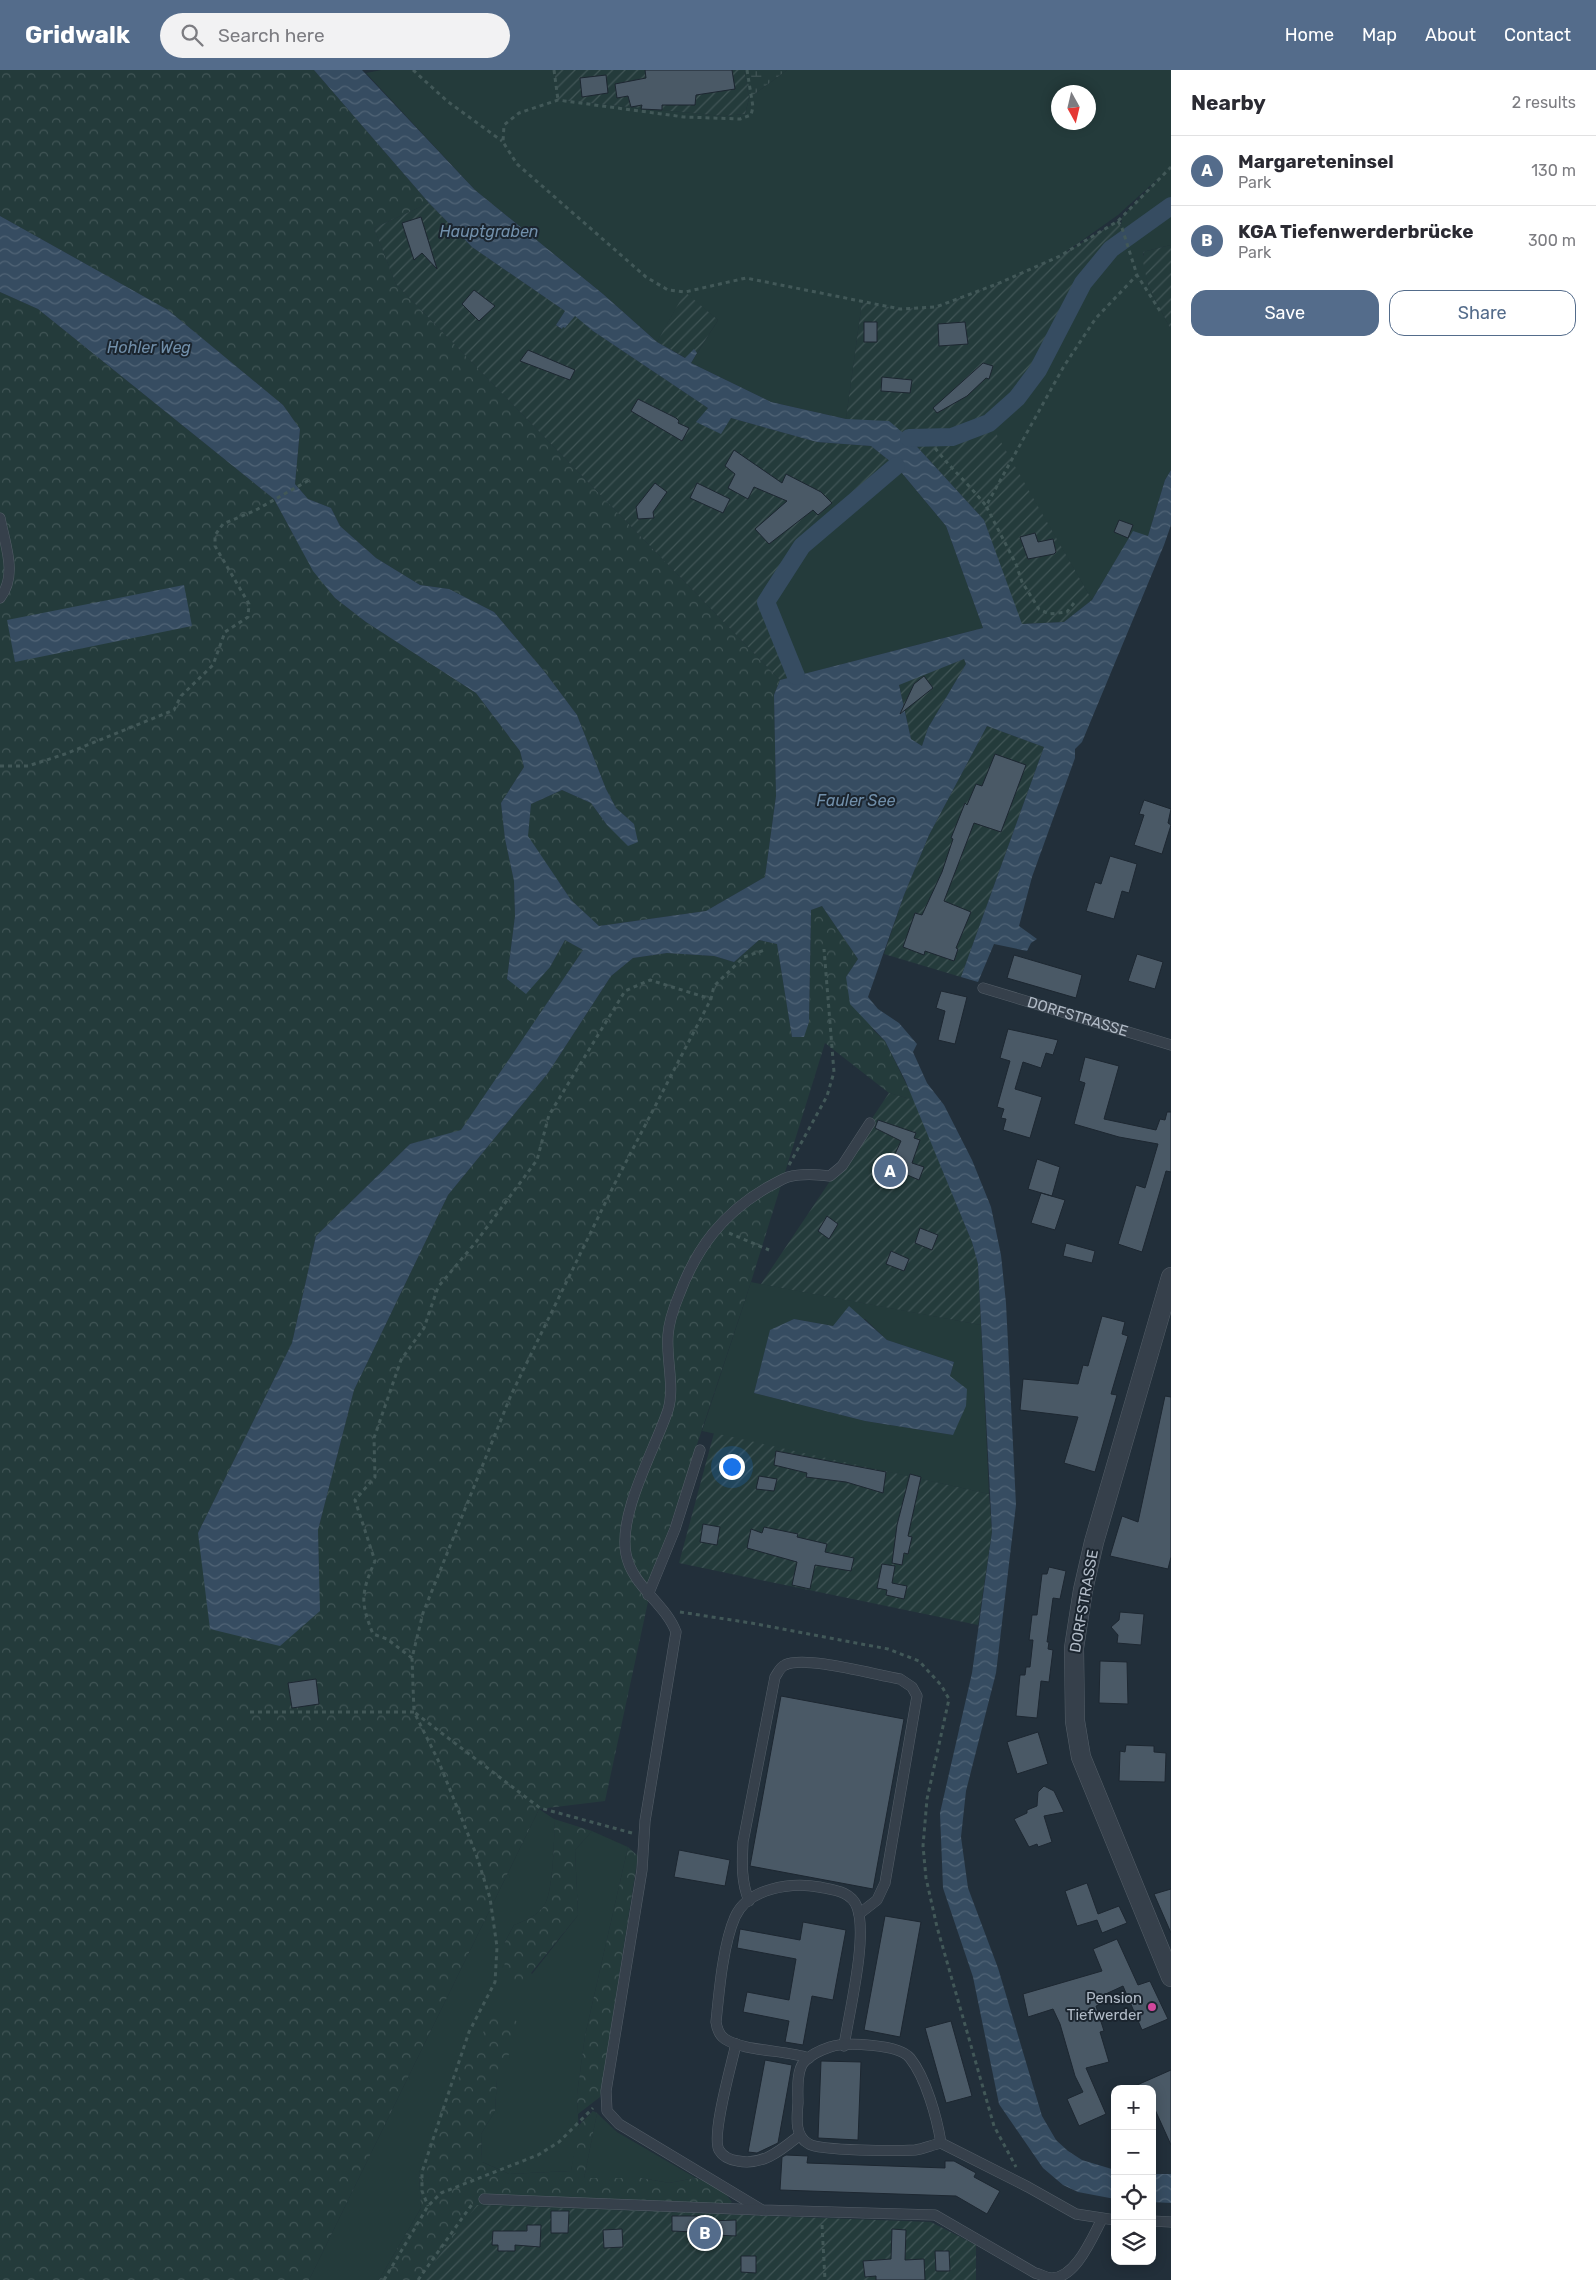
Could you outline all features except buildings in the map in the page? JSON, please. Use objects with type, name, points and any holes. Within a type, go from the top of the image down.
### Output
[{"type":"street","name":"DORFSTRASSE","points":[[1171,1277],[1092,1550],[1083,1590],[1074,1658],[1075,1721],[1081,1757],[1171,1977]]},
{"type":"lane","points":[[0,518],[10,570],[7,588],[0,598]]},
{"type":"lane","name":"DORFSTRASSE","points":[[983,988],[1171,1045]]},
{"type":"lane","points":[[762,2210],[620,2124],[607,2111],[607,2099],[642,1870],[644,1821],[676,1632],[668,1615],[648,1595],[628,1561],[626,1532],[635,1494],[669,1408],[668,1334],[674,1309],[688,1272],[700,1248],[717,1227],[753,1196],[782,1180],[809,1174],[830,1176],[842,1166],[870,1123]]},
{"type":"lane","points":[[648,1595],[674,1529],[700,1450]]},
{"type":"lane","points":[[749,1901],[744,1888],[741,1868],[743,1842],[775,1677],[783,1666],[795,1662],[811,1662],[900,1679],[912,1687],[917,1696],[885,1884],[877,1900],[859,1914]]},
{"type":"lane","points":[[809,2058],[736,2044],[724,2038],[718,2031],[716,2022],[718,1997],[729,1937],[735,1916],[749,1901],[780,1886],[803,1884],[838,1890],[850,1896],[859,1914],[861,1922],[860,1946],[844,2046]]},
{"type":"lane","points":[[736,2044],[717,2132],[718,2149],[723,2155],[732,2160],[750,2164],[761,2162],[800,2136]]},
{"type":"lane","points":[[940,2143],[932,2105],[910,2057],[899,2051],[870,2045],[831,2046],[803,2063],[800,2075],[796,2122],[800,2136],[809,2144],[824,2147],[916,2150],[940,2143],[1022,2184],[1076,2214],[1102,2220],[1111,2220]]},
{"type":"lane","points":[[484,2199],[935,2216],[1035,2273],[1051,2278],[1064,2277],[1076,2266],[1102,2220]]},
{"type":"lane","points":[[1156,2221],[1171,2222]]},
{"type":"path","points":[[413,70],[447,101],[503,142],[517,164],[646,277],[668,290],[685,292],[746,278],[900,309],[936,307],[997,284],[1060,256],[1118,221],[1171,167]]},
{"type":"path","points":[[554,70],[558,100]]},
{"type":"path","points":[[503,142],[504,125],[519,113],[558,100],[684,117],[740,120],[751,114],[753,107],[747,70]]},
{"type":"path","points":[[1118,221],[1137,275],[1160,311]]},
{"type":"path","points":[[986,506],[1069,358],[1096,318],[1137,275]]},
{"type":"path","points":[[935,448],[949,466],[973,488],[986,506],[1016,564],[1022,582],[1039,609],[1049,614],[1067,612],[1074,603]]},
{"type":"path","points":[[0,766],[28,766],[65,754],[174,710],[181,696],[212,665],[225,632],[248,617],[249,604],[215,546],[215,535],[223,524],[311,479]]},
{"type":"path","points":[[782,1180],[806,1131],[827,1096],[834,1072],[824,949]]},
{"type":"path","points":[[428,2206],[422,2191],[422,2172],[469,2032],[495,1982],[498,1947],[490,1898],[476,1854],[438,1760],[414,1712],[412,1658],[422,1613],[511,1395],[614,1185],[711,999],[714,986],[744,957],[765,950]]},
{"type":"path","points":[[412,1658],[387,1639],[373,1634],[367,1620],[363,1603],[364,1587],[375,1561],[356,1500],[375,1477],[374,1438],[401,1360],[424,1328],[438,1287],[476,1242],[537,1160],[549,1115],[625,991],[650,980],[711,999]]},
{"type":"path","points":[[717,1227],[769,1250]]},
{"type":"path","points":[[250,1712],[414,1712],[540,1808],[644,1836]]},
{"type":"path","points":[[384,2280],[428,2206],[441,2193],[538,2155],[559,2142],[591,2110],[607,2099]]},
{"type":"path","points":[[418,2280],[477,2198],[484,2199]]},
{"type":"path","points":[[822,2212],[825,2280]]},
{"type":"green space","points":[[0,70],[314,70],[429,203],[374,228],[396,284],[780,680],[774,695],[776,796],[765,877],[706,911],[599,926],[571,900],[527,836],[531,804],[562,790],[591,803],[607,825],[634,824],[616,808],[606,789],[577,715],[544,671],[494,612],[449,589],[420,585],[376,558],[340,526],[331,508],[308,499],[295,484],[300,429],[283,405],[168,310],[0,216]]},
{"type":"green space","points":[[381,70],[554,70],[559,100],[723,116],[745,114],[749,98],[787,70],[1171,70],[1171,245],[1143,252],[1148,285],[1171,330],[1171,470],[1165,480],[1148,536],[1133,532],[1092,600],[989,423],[1016,398],[1033,378],[1050,349],[1082,284],[1113,245],[1121,227],[1122,217],[1162,175],[1118,215],[1060,256],[997,284],[936,307],[900,309],[862,302],[846,419],[771,402],[691,363],[718,320],[685,293],[657,342],[603,294],[475,190],[366,73]]},
{"type":"green space","points":[[554,70],[744,70],[749,98],[745,114],[723,116],[558,100]]},
{"type":"green space","points":[[744,70],[787,70],[749,98]]},
{"type":"green space","points":[[429,203],[472,247],[565,311],[556,325],[561,329],[575,315],[593,331],[708,408],[697,422],[731,418],[817,442],[871,446],[896,466],[802,546],[766,601],[796,676],[780,680],[396,284],[374,228]]},
{"type":"green space","points":[[1118,221],[1122,228],[1111,249],[1083,283],[1038,370],[1017,398],[990,423],[1092,600],[1064,622],[1021,624],[984,520],[909,438],[846,419],[862,302],[900,309],[936,307],[997,284],[1060,256]]},
{"type":"green space","points":[[1171,245],[1171,330],[1148,285],[1142,257],[1144,255],[1143,252]]},
{"type":"green space","points":[[0,292],[38,309],[274,499],[294,536],[335,598],[366,622],[476,693],[520,751],[524,767],[501,803],[505,839],[514,881],[515,916],[507,979],[550,967],[565,940],[583,950],[461,1131],[410,1144],[316,1236],[292,1343],[198,1533],[319,1611],[318,1530],[354,1390],[448,1195],[548,1073],[611,976],[633,958],[667,953],[714,956],[734,962],[759,940],[777,944],[792,1037],[809,1022],[811,910],[822,906],[858,959],[846,977],[874,1031],[885,1041],[914,1100],[889,1093],[825,1043],[751,1282],[654,1574],[605,1801],[539,1809],[309,2280],[0,2280]]},
{"type":"green space","points":[[685,292],[718,320],[697,353],[694,350],[686,358],[657,342]]},
{"type":"green space","points":[[896,466],[946,526],[983,628],[796,676],[766,602],[802,546]]},
{"type":"green space","points":[[964,659],[966,664],[928,728],[922,746],[911,739],[899,684]]},
{"type":"green space","points":[[987,726],[1044,747],[961,977],[884,954],[904,895],[929,835]]},
{"type":"green space","points":[[889,1093],[914,1100],[972,1242],[978,1264],[981,1325],[761,1284]]},
{"type":"green space","points":[[751,1282],[981,1325],[989,1494],[702,1431]],"holes":[[[794,1319],[833,1326],[865,1319],[887,1340],[954,1362],[950,1376],[953,1435],[865,1421],[754,1393],[770,1331]]]},
{"type":"green space","points":[[714,1433],[989,1494],[992,1532],[978,1625],[679,1563]]},
{"type":"green space","points":[[539,1809],[554,1819],[553,1863],[548,1897],[542,1908],[535,1914],[514,1925],[504,1944],[532,1974],[578,1915],[575,1850],[592,1831],[628,1847],[585,2036],[577,2095],[579,2132],[571,2171],[509,2174],[482,2162],[481,2134],[495,2111],[497,2079],[493,2016],[478,2043],[419,2173],[421,2208],[379,2280],[309,2280]]},
{"type":"green space","points":[[554,1819],[592,1831],[575,1850],[578,1915],[523,1983],[505,1976],[504,1944],[514,1925],[535,1914],[542,1908],[548,1897],[553,1863]]},
{"type":"green space","points":[[628,1847],[638,1856],[600,2097],[578,2114],[577,2095],[585,2036]]},
{"type":"green space","points":[[492,2016],[513,2016],[521,2029],[497,2079],[495,2111],[481,2134],[482,2162],[509,2174],[571,2171],[579,2125],[593,2111],[597,2113],[584,2178],[641,2178],[669,2183],[696,2178],[721,2188],[732,2202],[716,2214],[478,2205],[421,2280],[379,2280],[421,2208],[419,2173],[441,2110]]},
{"type":"green space","points":[[597,2113],[617,2132],[696,2178],[669,2183],[641,2178],[584,2178]]},
{"type":"green space","points":[[477,2205],[931,2222],[976,2245],[976,2280],[421,2280]]},
{"type":"water","points":[[314,70],[362,70],[475,190],[603,294],[657,342],[685,358],[694,349],[697,353],[691,363],[771,402],[846,419],[889,421],[909,438],[984,520],[1022,624],[1064,622],[1092,600],[1133,531],[1148,536],[1165,480],[1171,470],[1171,525],[1082,742],[1075,749],[1075,758],[1032,877],[1019,926],[1037,939],[1031,943],[1027,951],[994,944],[978,982],[961,977],[1044,747],[987,726],[929,835],[904,895],[868,997],[878,1009],[899,1023],[917,1044],[913,1052],[927,1083],[944,1105],[972,1160],[991,1207],[1001,1255],[1006,1303],[1016,1505],[996,1673],[966,1791],[961,1837],[968,1888],[998,1968],[1042,2116],[1056,2140],[1068,2151],[1082,2160],[1111,2169],[1111,2198],[1078,2192],[1063,2185],[1043,2168],[999,2104],[973,1977],[943,1888],[940,1813],[972,1673],[992,1532],[978,1264],[972,1242],[905,1080],[885,1041],[850,1004],[846,977],[858,959],[822,906],[811,910],[809,1022],[804,1037],[792,1037],[777,944],[759,940],[734,962],[714,956],[667,953],[633,958],[611,976],[548,1073],[448,1195],[354,1390],[318,1530],[320,1611],[280,1646],[210,1629],[198,1533],[292,1343],[316,1236],[410,1144],[461,1130],[583,950],[565,940],[550,967],[526,994],[507,979],[515,916],[514,881],[505,839],[501,803],[524,767],[520,751],[476,693],[366,622],[335,598],[313,571],[274,499],[38,309],[0,292],[0,216],[168,310],[283,405],[300,429],[295,484],[308,499],[331,508],[340,526],[376,558],[420,585],[449,589],[494,612],[544,671],[577,715],[606,789],[616,808],[634,824],[638,842],[628,846],[607,825],[591,803],[562,790],[531,804],[528,836],[571,900],[599,926],[706,911],[765,877],[776,796],[774,695],[780,680],[983,628],[946,526],[896,466],[871,446],[817,442],[731,418],[721,434],[696,422],[708,408],[593,331],[575,316],[565,328],[563,327],[562,329],[556,325],[565,311],[472,247],[429,203]],"holes":[[[964,659],[966,664],[928,728],[922,746],[911,739],[899,685]]]},
{"type":"water","points":[[184,585],[192,626],[15,662],[7,620]]},
{"type":"water","points":[[849,1306],[887,1340],[954,1362],[950,1376],[967,1389],[966,1406],[953,1435],[865,1421],[754,1393],[770,1330],[794,1319],[833,1326]]},
{"type":"water","points":[[1156,2174],[1171,2174],[1171,2203],[1156,2202]]},
{"type":"waterway","points":[[909,438],[952,437],[989,423],[1017,398],[1038,370],[1083,283],[1111,249],[1171,206]]},
{"type":"waterway","points":[[796,676],[766,602],[802,546],[896,466]]},
{"type":"place","name":"Margareteninsel","points":[[890,1171]]},
{"type":"place","name":"Pension Tiefwerder","points":[[1152,2007]]},
{"type":"place","name":"KGA Tiefenwerderbrücke","points":[[705,2233]]},
{"type":"water label","name":"Hauptgraben","points":[[489,231]]},
{"type":"water label","name":"Hohler Weg","points":[[149,347]]},
{"type":"water label","name":"Fauler See","points":[[856,800]]}]
